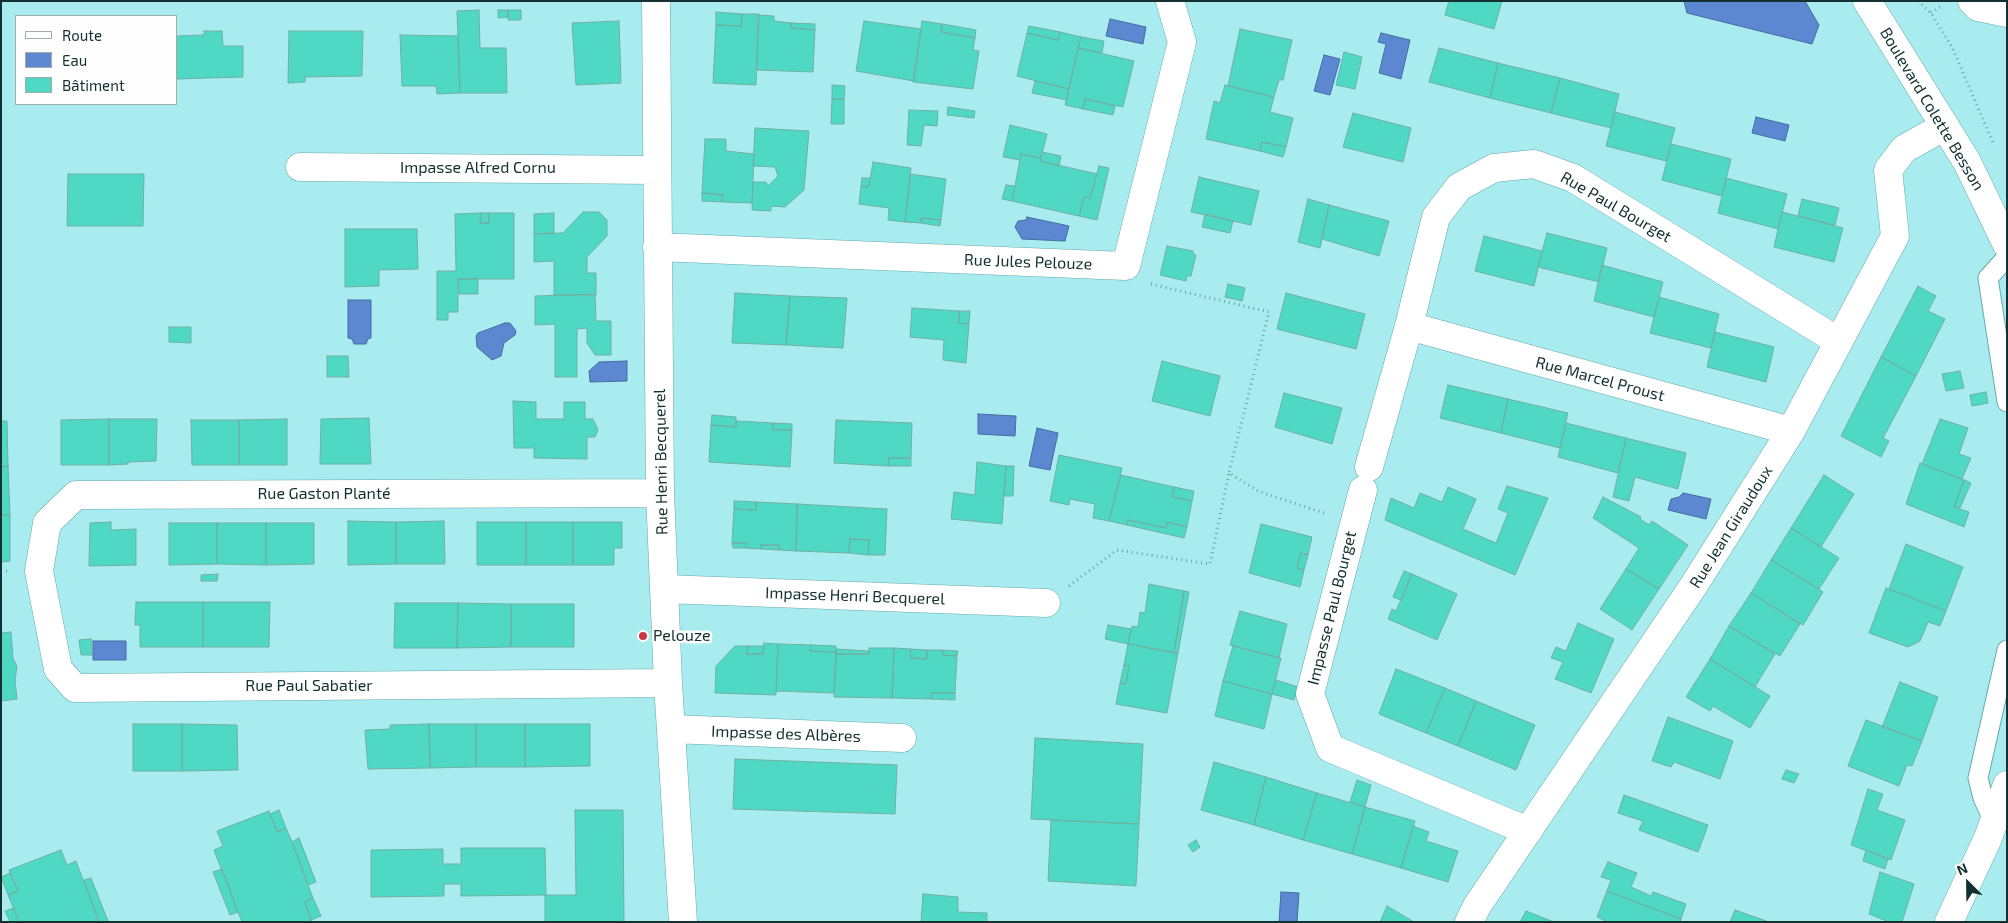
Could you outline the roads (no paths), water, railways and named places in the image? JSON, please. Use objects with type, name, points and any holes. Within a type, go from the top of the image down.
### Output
[{"type":"street","name":"Rue Henri Becquerel","points":[[656,1],[660,493],[668,683],[683,922]]},
{"type":"street","name":"Rue Jules Pelouze","points":[[658,247],[1126,266],[1182,42],[1170,1]]},
{"type":"street","name":"Boulevard Colette Besson","points":[[1867,1],[1967,162],[2007,245]]},
{"type":"street","points":[[1972,1],[1978,7],[2007,13]]},
{"type":"street","name":"Rue Jean Giraudoux","points":[[1469,922],[1477,906],[1694,585],[1791,432],[1895,236],[1888,170],[1904,149],[1946,126]]},
{"type":"street","name":"Rue Paul Bourget","points":[[1366,478],[1409,326],[1436,217],[1459,188],[1494,168],[1534,164],[1572,178],[1838,341]]},
{"type":"street","name":"Impasse Alfred Cornu","points":[[300,167],[657,170]]},
{"type":"street","name":"Rue Marcel Proust","points":[[1409,326],[1791,432]]},
{"type":"street","name":"Impasse Paul Bourget","points":[[1366,478],[1310,694],[1330,748],[1528,831]]},
{"type":"street","name":"Rue Gaston Planté","points":[[39,571],[47,522],[76,495],[660,493]]},
{"type":"street","name":"Rue Paul Sabatier","points":[[39,571],[58,669],[75,688],[668,683]]},
{"type":"street","name":"Impasse Henri Becquerel","points":[[664,590],[1046,603]]},
{"type":"street","name":"Impasse des Albères","points":[[671,730],[902,738]]},
{"type":"street","points":[[1949,922],[1994,822],[2007,786]]},
{"type":"lane","points":[[2007,257],[1988,278],[2007,402]]},
{"type":"lane","points":[[1994,822],[1978,778],[2007,650]]},
{"type":"water","points":[[1684,1],[1805,1],[1819,25],[1812,44],[1687,13]]},
{"type":"water","points":[[1110,19],[1146,27],[1143,44],[1106,36]]},
{"type":"water","points":[[1381,33],[1410,40],[1401,79],[1379,73],[1386,44],[1378,42]]},
{"type":"water","points":[[1324,55],[1340,59],[1330,95],[1314,91]]},
{"type":"water","points":[[1756,117],[1789,125],[1785,141],[1752,133]]},
{"type":"water","points":[[1027,217],[1069,226],[1065,241],[1022,239],[1015,227],[1018,221],[1026,220]]},
{"type":"water","points":[[348,300],[371,300],[371,338],[368,339],[366,344],[354,344],[352,339],[348,338]]},
{"type":"water","points":[[510,323],[516,331],[515,335],[504,343],[501,356],[492,360],[477,347],[476,336],[478,333]]},
{"type":"water","points":[[627,361],[627,381],[590,382],[589,371],[599,362]]},
{"type":"water","points":[[978,414],[1016,416],[1015,436],[978,434]]},
{"type":"water","points":[[1037,428],[1058,433],[1050,470],[1029,466]]},
{"type":"water","points":[[1683,493],[1711,499],[1706,519],[1668,510],[1671,499],[1679,497]]},
{"type":"water","points":[[93,641],[126,641],[126,660],[93,660]]},
{"type":"water","points":[[1281,892],[1299,893],[1297,922],[1279,922]]},
{"type":"place","name":"Pelouze","points":[[643,636]]}]
